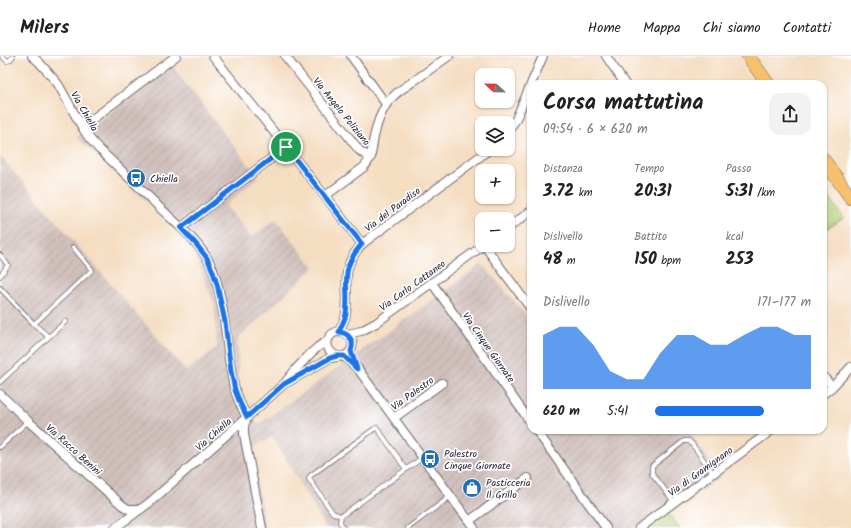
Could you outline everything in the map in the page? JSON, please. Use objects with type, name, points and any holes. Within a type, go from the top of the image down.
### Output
[{"type":"main road","points":[[748,56],[765,80]]},
{"type":"main road","points":[[827,165],[851,198]]},
{"type":"street","name":"Via Chiella","points":[[32,56],[58,84],[89,138],[181,228],[207,258],[217,284],[225,322],[235,390],[247,417],[141,509],[115,528]]},
{"type":"street","points":[[82,128],[176,56]]},
{"type":"street","points":[[213,56],[362,244]]},
{"type":"street","name":"Via Angelo Poliziano","points":[[285,56],[359,150],[371,157]]},
{"type":"street","points":[[351,56],[386,104]]},
{"type":"street","points":[[325,196],[364,167],[368,162],[371,157],[375,132],[386,104],[394,95],[449,56]]},
{"type":"street","points":[[533,80],[543,56]]},
{"type":"street","points":[[606,56],[622,80]]},
{"type":"street","points":[[515,121],[527,93]]},
{"type":"street","points":[[181,228],[286,147]]},
{"type":"street","name":"Via del Paradiso","points":[[339,332],[346,316],[346,272],[351,258],[356,251],[362,244],[481,156]]},
{"type":"street","points":[[515,223],[527,214]]},
{"type":"street","name":"Via Carlo Cattaneo","points":[[348,334],[361,331],[376,323],[475,252]]},
{"type":"street","points":[[489,252],[527,304]]},
{"type":"street","name":"Via Cinque Giornate","points":[[432,283],[527,417]]},
{"type":"street","points":[[262,528],[244,434],[244,426],[247,417],[284,384],[307,357],[327,341],[332,334],[344,332],[348,334],[353,343],[349,353],[326,360],[284,384]]},
{"type":"street","points":[[327,341],[330,351],[341,356]]},
{"type":"street","name":"Via Palestro","points":[[351,351],[357,369]]},
{"type":"street","name":"Via Palestro","points":[[341,356],[357,369],[471,525],[528,478]]},
{"type":"street","points":[[827,391],[851,367]]},
{"type":"street","points":[[827,381],[832,387]]},
{"type":"street","name":"Via Palestro","points":[[394,418],[442,383]]},
{"type":"street","name":"Via Rocco Benini","points":[[0,394],[122,505],[128,509],[141,509]]},
{"type":"street","points":[[539,434],[606,528]]},
{"type":"street","name":"Via di Gramignano","points":[[639,528],[767,434]]},
{"type":"lane","points":[[2,56],[7,60],[10,60],[13,56]]},
{"type":"lane","points":[[34,324],[92,270],[73,247]]},
{"type":"lane","points":[[0,256],[8,266],[0,276]]},
{"type":"lane","points":[[0,288],[34,324],[49,337]]},
{"type":"lane","points":[[0,382],[66,321]]},
{"type":"lane","points":[[0,447],[28,421]]},
{"type":"lane","points":[[341,516],[334,513],[309,479],[310,476],[374,429],[377,428],[406,469]]},
{"type":"lane","points":[[674,502],[652,473],[652,466],[684,441],[689,441],[692,444],[713,473]]},
{"type":"lane","points":[[343,528],[340,522],[341,516],[422,458]]},
{"type":"lane","points":[[408,528],[451,496]]},
{"type":"shaded area","points":[[172,66],[258,177],[225,206],[251,237],[276,219],[314,268],[238,338],[238,384],[258,425],[482,264],[527,316],[527,434],[691,434],[721,477],[649,528],[326,528],[272,436],[252,449],[265,528],[0,528],[0,156],[186,371],[217,348],[214,303],[194,253],[173,225],[77,138]]},
{"type":"green space","points":[[827,195],[844,218],[827,229]]},
{"type":"green space","points":[[669,514],[680,528],[649,528]]},
{"type":"place","name":"Chiella","points":[[136,178]]},
{"type":"place","name":"Palestro Cinque Giornate","points":[[430,459]]},
{"type":"place","name":"Pasticceria Il Grillo","points":[[472,488]]},
{"type":"route","points":[[286,147],[362,244],[351,258],[346,272],[346,316],[339,332],[348,334],[352,340],[353,343],[351,351],[357,369],[344,356],[330,358],[284,384],[247,417],[235,390],[225,322],[217,284],[212,269],[207,258],[181,228],[286,147]]}]
